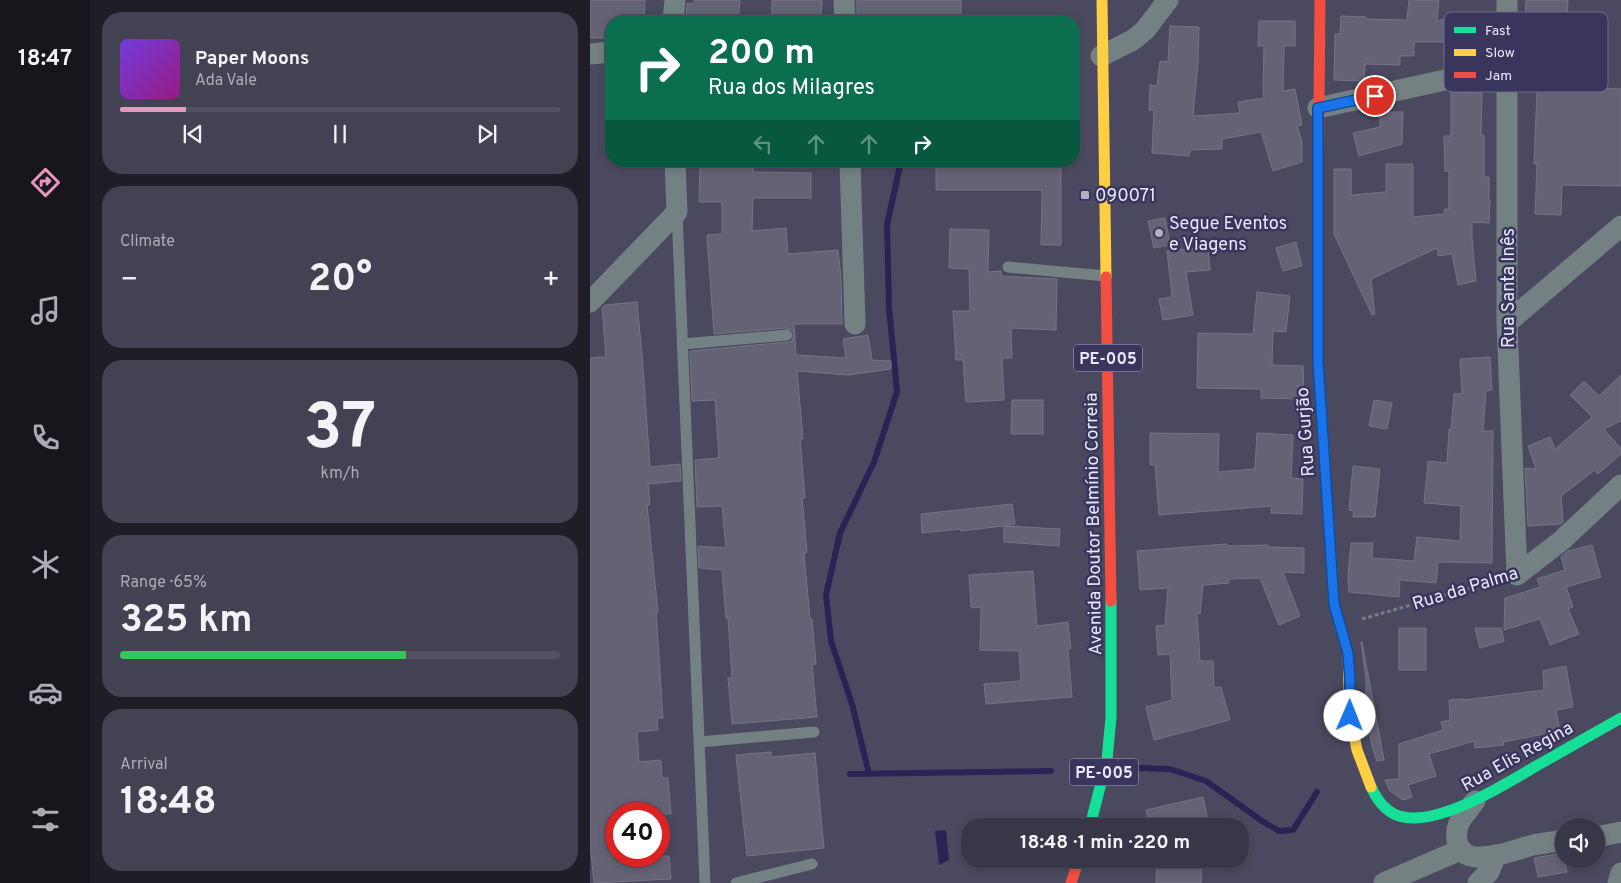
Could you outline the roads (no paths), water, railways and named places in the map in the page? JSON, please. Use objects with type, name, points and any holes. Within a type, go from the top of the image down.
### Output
[{"type":"street","points":[[674,15],[675,0]]},
{"type":"street","points":[[844,0],[845,15]]},
{"type":"street","name":"Avenida Doutor Belmínio Correia","points":[[1092,818],[1107,760],[1111,717],[1111,580],[1101,56],[1102,0]]},
{"type":"street","points":[[1101,56],[1133,40],[1145,30],[1168,0]]},
{"type":"street","name":"Rua Gurjão","points":[[1320,0],[1318,362],[1334,604],[1348,653],[1350,716],[1357,750],[1366,776],[1377,800],[1390,811],[1402,817],[1426,818]]},
{"type":"street","points":[[590,54],[605,53]]},
{"type":"street","points":[[1318,108],[1444,80]]},
{"type":"street","name":"Rua Santa Inês","points":[[1508,92],[1508,323],[1517,575]]},
{"type":"street","points":[[590,302],[677,212],[675,167]]},
{"type":"street","points":[[850,167],[855,324]]},
{"type":"street","points":[[1508,323],[1621,226]]},
{"type":"street","name":"Rua da Palma","points":[[1517,575],[1562,540],[1621,485]]},
{"type":"street","name":"Rua Elis Regina","points":[[1426,818],[1475,801],[1621,718]]},
{"type":"street","points":[[1475,801],[1460,822],[1456,833],[1460,850],[1476,858],[1555,841]]},
{"type":"street","points":[[1605,835],[1621,832]]},
{"type":"street","points":[[1384,883],[1460,850]]},
{"type":"street","points":[[1478,883],[1489,872],[1496,855]]},
{"type":"street","points":[[1071,883],[1076,868]]},
{"type":"street","points":[[1618,883],[1621,873]]},
{"type":"lane","points":[[677,212],[705,883]]},
{"type":"lane","points":[[1008,267],[1106,276]]},
{"type":"lane","points":[[683,344],[787,335]]},
{"type":"lane","points":[[699,742],[814,732]]},
{"type":"lane","points":[[736,883],[812,864]]},
{"type":"waterway","points":[[869,774],[852,704],[831,641],[826,595],[840,533],[874,462],[897,392],[889,307],[887,225],[900,167]]},
{"type":"waterway","points":[[1139,768],[1170,769],[1206,781],[1279,831],[1293,830],[1317,792]]},
{"type":"waterway","points":[[850,774],[1051,771]]},
{"type":"place","name":"090071","points":[[1085,195]]},
{"type":"place","name":"Segue Eventos e Viagens","points":[[1159,233]]}]
